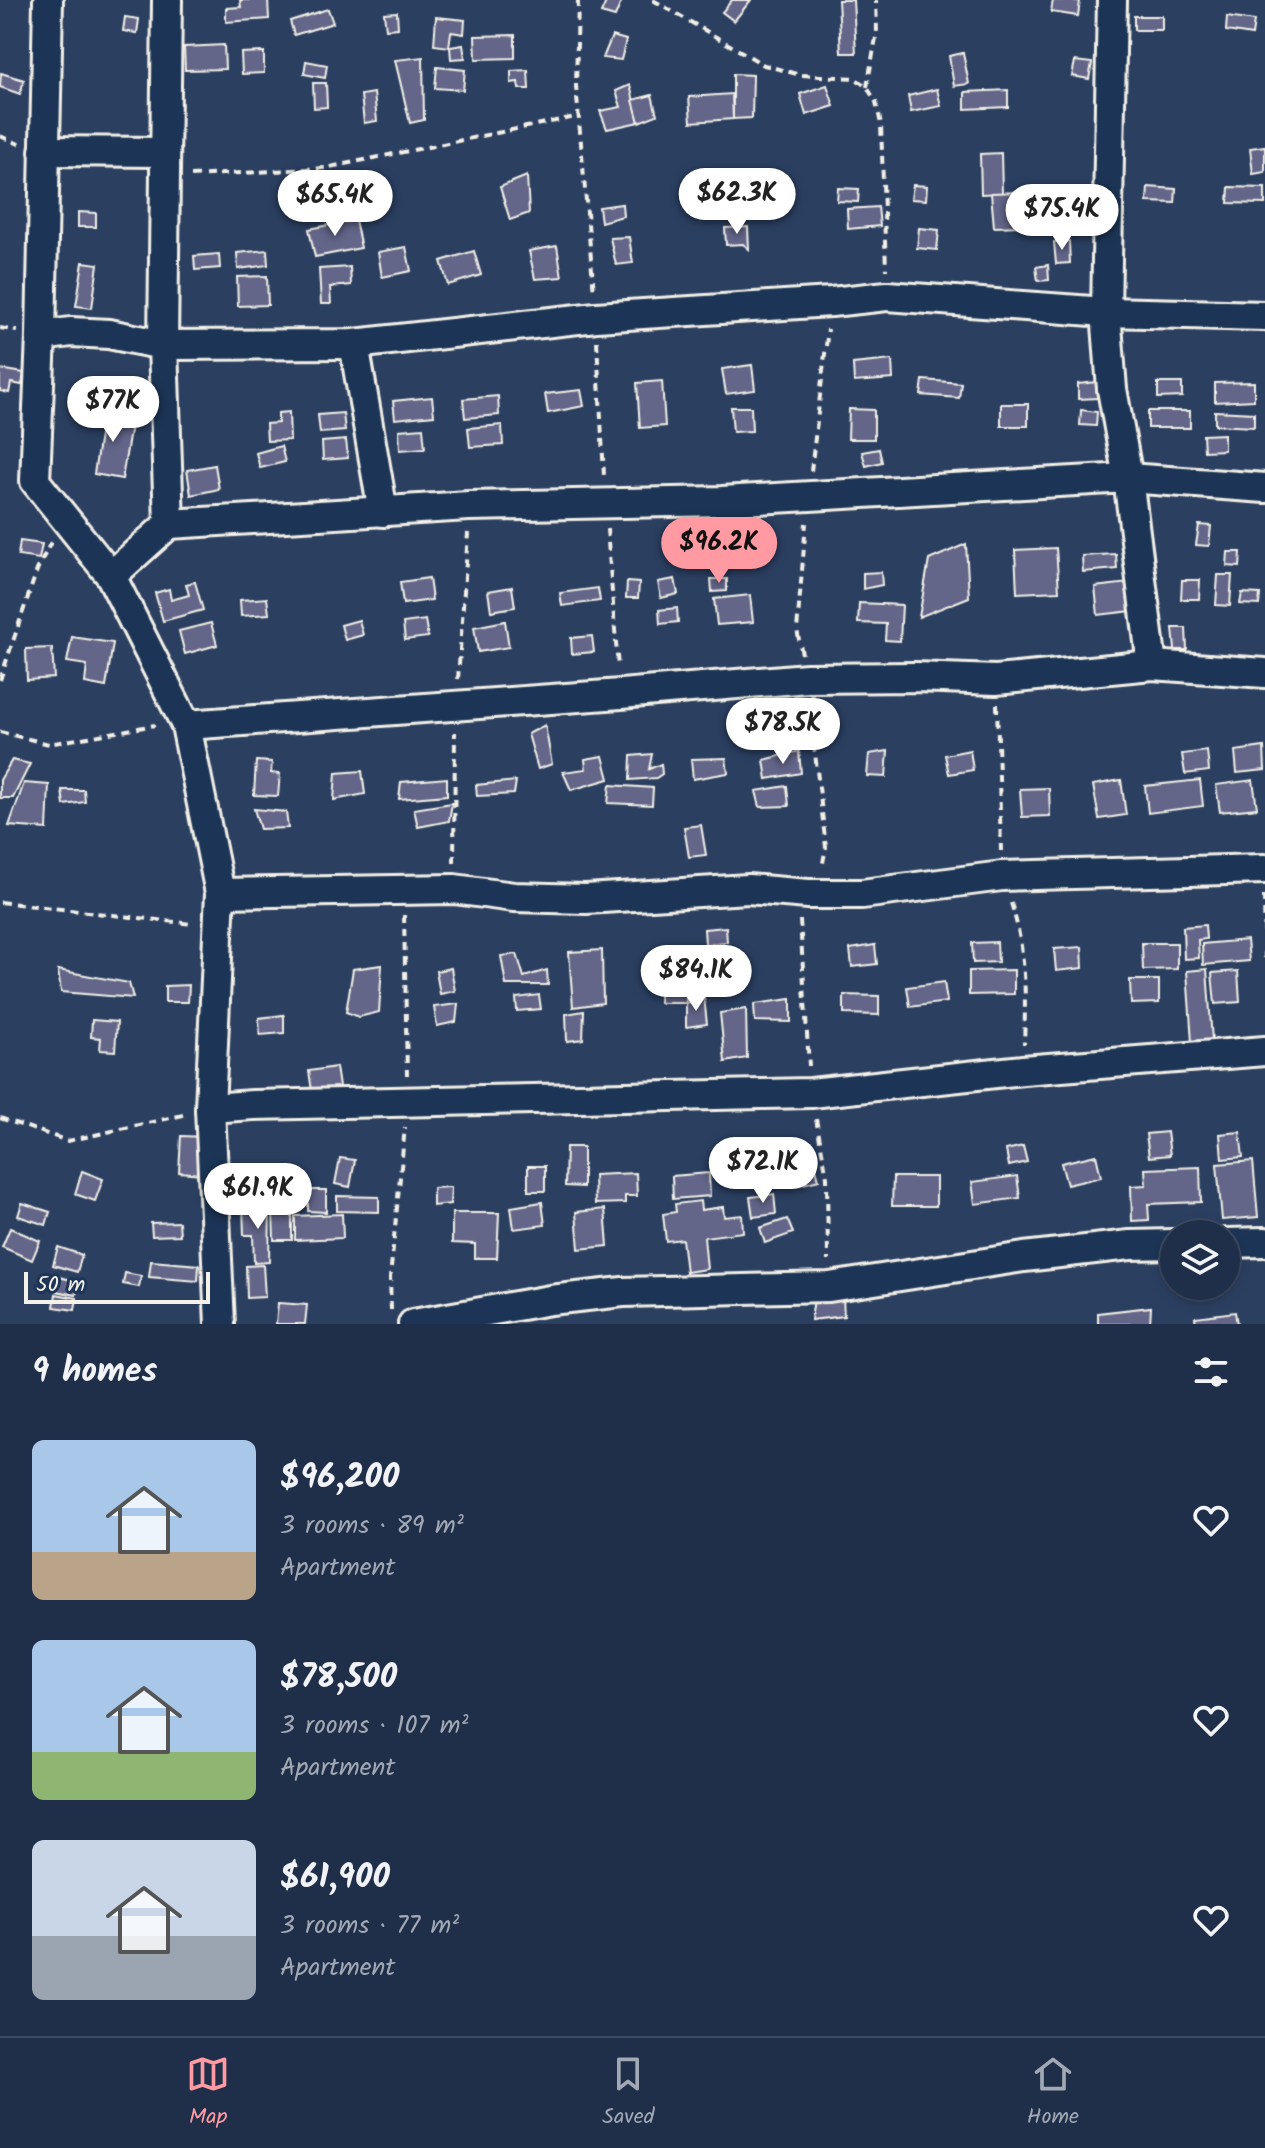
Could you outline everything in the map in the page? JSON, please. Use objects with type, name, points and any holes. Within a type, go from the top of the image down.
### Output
[{"type":"street","points":[[48,0],[35,481],[111,576],[186,725],[220,893],[210,1108],[220,1324]]},
{"type":"street","points":[[167,0],[163,345],[169,524]]},
{"type":"street","points":[[1112,0],[1106,312],[1112,389],[1128,478],[1152,665]]},
{"type":"street","points":[[44,151],[164,165]]},
{"type":"street","points":[[41,336],[71,332],[109,334],[163,345],[354,344],[596,317],[887,296],[1106,312],[1265,316]]},
{"type":"street","points":[[354,344],[383,512]]},
{"type":"street","points":[[111,576],[169,524],[605,502],[722,501],[1128,478],[1265,488]]},
{"type":"street","points":[[186,725],[807,678],[996,680],[1152,665],[1265,673]]},
{"type":"street","points":[[220,893],[454,889],[514,897],[586,899],[748,889],[862,894],[1002,876],[1264,869]]},
{"type":"street","points":[[210,1108],[811,1093],[1023,1070],[1265,1051]]},
{"type":"street","points":[[1240,1243],[1265,1242]]},
{"type":"street","points":[[413,1324],[550,1300],[623,1292],[829,1287],[1024,1257],[1160,1244]]},
{"type":"path","points":[[578,0],[576,86],[596,317],[605,502],[621,694]]},
{"type":"path","points":[[653,0],[764,65],[800,75],[855,78],[867,87],[876,102],[881,124],[887,296]]},
{"type":"path","points":[[867,87],[877,32],[876,0]]},
{"type":"path","points":[[164,165],[325,168],[580,116]]},
{"type":"path","points":[[829,1287],[827,1177],[811,1093],[800,916],[808,894],[820,876],[826,847],[807,678],[797,630],[808,495],[831,302]]},
{"type":"path","points":[[0,680],[37,570],[63,518]]},
{"type":"path","points":[[0,732],[49,744],[143,725],[186,725]]},
{"type":"path","points":[[1264,869],[1265,958]]},
{"type":"path","points":[[0,902],[219,928]]},
{"type":"path","points":[[0,1118],[68,1141],[210,1108]]},
{"type":"building","points":[[240,0],[268,0],[269,19],[226,22],[226,8],[241,7]]},
{"type":"building","points":[[607,0],[622,0],[615,17],[601,13]]},
{"type":"building","points":[[732,0],[751,0],[734,21],[722,12]]},
{"type":"building","points":[[838,0],[853,0],[856,53],[841,53]]},
{"type":"building","points":[[1053,0],[1080,1],[1078,16],[1051,12]]},
{"type":"building","points":[[328,9],[333,23],[294,35],[290,21]]},
{"type":"building","points":[[397,12],[398,28],[386,29],[384,13]]},
{"type":"building","points":[[1134,16],[1162,16],[1162,30],[1134,30]]},
{"type":"building","points":[[125,17],[139,19],[137,33],[123,31]]},
{"type":"building","points":[[436,17],[465,20],[464,34],[451,32],[449,47],[434,45]]},
{"type":"building","points":[[1227,17],[1254,21],[1252,35],[1226,31]]},
{"type":"building","points":[[515,35],[515,58],[476,59],[475,36]]},
{"type":"building","points":[[612,36],[626,40],[621,60],[603,58]]},
{"type":"building","points":[[224,45],[225,69],[185,70],[184,47]]},
{"type":"building","points":[[463,45],[465,58],[451,59],[450,47]]},
{"type":"building","points":[[264,52],[264,73],[242,74],[241,53]]},
{"type":"building","points":[[963,53],[969,84],[954,86],[949,56]]},
{"type":"building","points":[[423,57],[424,120],[410,123],[395,60]]},
{"type":"building","points":[[306,61],[327,65],[325,78],[304,74]]},
{"type":"building","points":[[1075,61],[1092,63],[1089,79],[1072,76]]},
{"type":"building","points":[[437,67],[465,70],[463,90],[435,88]]},
{"type":"building","points":[[528,70],[529,89],[519,89],[518,82],[511,83],[511,71]]},
{"type":"building","points":[[1,73],[24,80],[20,94],[0,87]]},
{"type":"building","points":[[733,74],[753,75],[752,118],[733,119]]},
{"type":"building","points":[[313,83],[326,83],[327,107],[314,108]]},
{"type":"building","points":[[630,85],[639,122],[607,129],[600,111],[621,107],[616,91]]},
{"type":"building","points":[[827,85],[834,106],[806,115],[800,94]]},
{"type":"building","points":[[937,89],[941,106],[911,112],[908,96]]},
{"type":"building","points":[[1008,90],[1008,107],[965,109],[965,92]]},
{"type":"building","points":[[374,93],[377,121],[364,123],[361,95]]},
{"type":"building","points":[[732,94],[733,119],[691,122],[689,97]]},
{"type":"building","points":[[652,95],[657,115],[639,122],[633,100]]},
{"type":"building","points":[[1265,146],[1265,172],[1253,174],[1250,148]]},
{"type":"building","points":[[1001,153],[1002,193],[981,194],[980,154]]},
{"type":"building","points":[[527,176],[529,213],[510,220],[500,187]]},
{"type":"building","points":[[913,185],[927,186],[926,200],[911,199]]},
{"type":"building","points":[[1148,187],[1176,189],[1175,203],[1147,202]]},
{"type":"building","points":[[1229,187],[1265,188],[1265,204],[1228,203]]},
{"type":"building","points":[[838,188],[859,189],[858,202],[837,201]]},
{"type":"building","points":[[1020,192],[1022,226],[994,227],[991,193]]},
{"type":"building","points":[[622,204],[623,216],[601,222],[599,207]]},
{"type":"building","points":[[878,207],[880,226],[848,229],[847,209]]},
{"type":"building","points":[[78,212],[96,213],[96,227],[78,227]]},
{"type":"building","points":[[1072,217],[1101,219],[1100,233],[1071,231]]},
{"type":"building","points":[[355,220],[361,248],[315,257],[309,229]]},
{"type":"building","points":[[748,227],[749,249],[743,244],[726,245],[725,228]]},
{"type":"building","points":[[919,228],[939,230],[937,250],[917,248]]},
{"type":"building","points":[[629,237],[633,263],[616,265],[610,238]]},
{"type":"building","points":[[1069,241],[1070,263],[1056,264],[1054,242]]},
{"type":"building","points":[[557,246],[562,277],[535,279],[529,251]]},
{"type":"building","points":[[406,247],[411,271],[382,277],[378,252]]},
{"type":"building","points":[[267,250],[268,265],[238,269],[237,253]]},
{"type":"building","points":[[474,251],[481,275],[448,285],[441,261]]},
{"type":"building","points":[[219,254],[220,268],[195,270],[194,256]]},
{"type":"building","points":[[83,262],[98,264],[92,308],[76,306]]},
{"type":"building","points":[[1048,265],[1049,280],[1038,281],[1036,267]]},
{"type":"building","points":[[350,267],[351,285],[330,287],[331,304],[321,304],[319,269]]},
{"type":"building","points":[[267,276],[268,305],[238,306],[237,277]]},
{"type":"building","points":[[892,360],[893,379],[854,382],[853,364]]},
{"type":"building","points":[[752,365],[755,390],[726,394],[722,369]]},
{"type":"building","points":[[0,369],[24,373],[22,385],[11,383],[9,393],[0,391]]},
{"type":"building","points":[[923,380],[961,383],[959,398],[921,395]]},
{"type":"building","points":[[662,381],[665,426],[640,428],[637,383]]},
{"type":"building","points":[[1097,382],[1098,398],[1078,399],[1078,384]]},
{"type":"building","points":[[1254,382],[1254,400],[1215,402],[1215,383]]},
{"type":"building","points":[[1158,383],[1182,383],[1182,397],[1158,398]]},
{"type":"building","points":[[581,390],[584,406],[548,413],[545,394]]},
{"type":"building","points":[[498,396],[499,415],[465,418],[463,399]]},
{"type":"building","points":[[432,397],[434,415],[395,419],[393,401]]},
{"type":"building","points":[[1001,404],[1028,404],[1028,426],[1001,426]]},
{"type":"building","points":[[731,407],[751,407],[752,431],[733,432]]},
{"type":"building","points":[[104,409],[133,413],[122,479],[94,474]]},
{"type":"building","points":[[849,409],[874,410],[874,439],[848,439]]},
{"type":"building","points":[[1081,410],[1097,412],[1096,426],[1080,425]]},
{"type":"building","points":[[1148,411],[1190,411],[1190,428],[1148,428]]},
{"type":"building","points":[[1215,411],[1254,413],[1254,427],[1215,425]]},
{"type":"building","points":[[289,412],[290,440],[267,441],[266,424],[278,423],[278,413]]},
{"type":"building","points":[[343,413],[345,431],[320,433],[318,415]]},
{"type":"building","points":[[502,425],[503,445],[470,447],[468,428]]},
{"type":"building","points":[[423,428],[425,448],[400,450],[399,430]]},
{"type":"building","points":[[1224,434],[1224,450],[1204,451],[1203,435]]},
{"type":"building","points":[[346,440],[348,458],[323,460],[322,442]]},
{"type":"building","points":[[281,446],[285,462],[260,468],[256,453]]},
{"type":"building","points":[[879,449],[882,462],[866,466],[862,452]]},
{"type":"building","points":[[215,465],[219,489],[191,495],[187,470]]},
{"type":"building","points":[[1199,525],[1211,526],[1209,546],[1196,545]]},
{"type":"building","points":[[20,541],[42,544],[39,559],[18,556]]},
{"type":"building","points":[[966,544],[969,597],[919,617],[929,560]]},
{"type":"building","points":[[1056,548],[1059,591],[1017,593],[1015,550]]},
{"type":"building","points":[[1228,552],[1241,552],[1240,567],[1227,566]]},
{"type":"building","points":[[1116,554],[1117,569],[1083,572],[1082,556]]},
{"type":"building","points":[[881,572],[882,585],[863,589],[863,573]]},
{"type":"building","points":[[1218,575],[1232,575],[1230,606],[1216,605]]},
{"type":"building","points":[[429,578],[432,600],[403,604],[400,582]]},
{"type":"building","points":[[675,579],[678,594],[661,598],[658,582]]},
{"type":"building","points":[[711,579],[727,579],[727,591],[712,592]]},
{"type":"building","points":[[1182,580],[1200,580],[1199,599],[1181,599]]},
{"type":"building","points":[[195,582],[203,610],[163,621],[155,593],[169,589],[171,600],[189,595],[186,584]]},
{"type":"building","points":[[627,582],[639,583],[638,598],[626,598]]},
{"type":"building","points":[[1129,583],[1132,611],[1098,615],[1095,587]]},
{"type":"building","points":[[512,587],[515,607],[491,611],[488,591]]},
{"type":"building","points":[[598,588],[600,601],[562,606],[560,593]]},
{"type":"building","points":[[1242,593],[1260,594],[1259,605],[1240,604]]},
{"type":"building","points":[[750,595],[753,622],[717,625],[714,599]]},
{"type":"building","points":[[267,598],[269,614],[241,616],[240,600]]},
{"type":"building","points":[[859,603],[902,605],[900,641],[885,640],[886,624],[858,623]]},
{"type":"building","points":[[677,608],[678,622],[660,624],[659,610]]},
{"type":"building","points":[[359,620],[363,635],[345,640],[341,625]]},
{"type":"building","points":[[425,620],[428,637],[405,640],[403,623]]},
{"type":"building","points":[[505,621],[509,647],[478,652],[474,627]]},
{"type":"building","points":[[211,623],[217,645],[185,654],[179,631]]},
{"type":"building","points":[[1173,628],[1186,628],[1187,650],[1175,650]]},
{"type":"building","points":[[592,636],[594,652],[572,654],[571,638]]},
{"type":"building","points":[[72,637],[113,643],[106,687],[85,683],[87,665],[67,662]]},
{"type":"building","points":[[52,648],[54,678],[27,680],[26,649]]},
{"type":"building","points":[[545,725],[552,764],[538,769],[528,734]]},
{"type":"building","points":[[1264,747],[1265,770],[1237,773],[1235,751]]},
{"type":"building","points":[[970,750],[973,770],[949,774],[945,755]]},
{"type":"building","points":[[799,751],[801,773],[767,779],[764,760]]},
{"type":"building","points":[[888,751],[886,777],[867,776],[869,754]]},
{"type":"building","points":[[1207,751],[1209,771],[1185,774],[1182,754]]},
{"type":"building","points":[[652,754],[649,769],[661,764],[662,774],[656,778],[630,780],[631,756]]},
{"type":"building","points":[[603,756],[609,779],[571,790],[563,772],[586,769],[585,759]]},
{"type":"building","points":[[726,758],[728,773],[693,779],[691,759]]},
{"type":"building","points":[[12,760],[30,764],[13,798],[0,798],[0,780]]},
{"type":"building","points":[[256,761],[272,762],[271,773],[280,774],[278,796],[254,795]]},
{"type":"building","points":[[362,771],[365,794],[334,800],[336,773]]},
{"type":"building","points":[[447,778],[447,795],[399,799],[401,782]]},
{"type":"building","points":[[1121,780],[1126,815],[1099,819],[1093,785]]},
{"type":"building","points":[[1200,780],[1203,806],[1148,813],[1145,786]]},
{"type":"building","points":[[1253,780],[1257,808],[1220,812],[1216,785]]},
{"type":"building","points":[[516,781],[514,794],[477,796],[476,785]]},
{"type":"building","points":[[24,783],[49,785],[47,829],[9,826]]},
{"type":"building","points":[[610,785],[653,788],[652,805],[608,803]]},
{"type":"building","points":[[787,786],[789,806],[760,807],[756,791]]},
{"type":"building","points":[[1049,788],[1050,816],[1022,817],[1020,789]]},
{"type":"building","points":[[62,790],[84,790],[85,802],[64,805]]},
{"type":"building","points":[[452,803],[449,821],[418,827],[414,809]]},
{"type":"building","points":[[254,809],[286,812],[288,828],[260,829]]},
{"type":"building","points":[[701,825],[706,855],[689,857],[684,827]]},
{"type":"building","points":[[1205,925],[1206,939],[1198,940],[1199,958],[1184,959],[1183,927]]},
{"type":"building","points":[[726,927],[727,942],[705,944],[704,929]]},
{"type":"building","points":[[1247,940],[1249,961],[1203,965],[1202,944]]},
{"type":"building","points":[[997,942],[998,962],[973,963],[972,943]]},
{"type":"building","points":[[1142,943],[1177,943],[1177,969],[1143,970]]},
{"type":"building","points":[[875,945],[877,964],[852,967],[850,949]]},
{"type":"building","points":[[1082,947],[1083,968],[1056,971],[1054,949]]},
{"type":"building","points":[[602,950],[603,1003],[573,1007],[569,952]]},
{"type":"building","points":[[517,954],[524,977],[547,970],[548,985],[506,985],[501,956]]},
{"type":"building","points":[[382,965],[379,1012],[359,1017],[346,1012],[353,969]]},
{"type":"building","points":[[451,968],[455,991],[440,994],[436,971]]},
{"type":"building","points":[[1207,969],[1212,1041],[1192,1042],[1187,971]]},
{"type":"building","points":[[58,970],[129,983],[133,998],[61,992]]},
{"type":"building","points":[[1014,970],[1014,994],[969,995],[969,971]]},
{"type":"building","points":[[1238,971],[1240,1002],[1215,1004],[1212,973]]},
{"type":"building","points":[[1130,980],[1159,980],[1159,1003],[1131,1004]]},
{"type":"building","points":[[944,982],[947,1002],[910,1007],[907,987]]},
{"type":"building","points":[[189,985],[188,1002],[165,1002],[165,986]]},
{"type":"building","points":[[659,988],[686,988],[686,1003],[659,1003]]},
{"type":"building","points":[[539,995],[541,1009],[517,1011],[516,998]]},
{"type":"building","points":[[844,995],[879,996],[879,1015],[844,1014]]},
{"type":"building","points":[[704,997],[707,1024],[686,1027],[686,1003]]},
{"type":"building","points":[[791,999],[791,1022],[755,1021],[754,1004]]},
{"type":"building","points":[[458,1004],[456,1022],[437,1026],[434,1007]]},
{"type":"building","points":[[746,1009],[747,1058],[725,1062],[720,1013]]},
{"type":"building","points":[[584,1011],[583,1039],[567,1041],[566,1014]]},
{"type":"building","points":[[284,1015],[284,1033],[260,1035],[259,1018]]},
{"type":"building","points":[[92,1020],[117,1022],[115,1051],[100,1050],[101,1038],[91,1037]]},
{"type":"building","points":[[336,1067],[339,1087],[312,1091],[309,1071]]},
{"type":"building","points":[[1167,1132],[1170,1155],[1149,1157],[1146,1134]]},
{"type":"building","points":[[1240,1132],[1243,1157],[1222,1159],[1220,1134]]},
{"type":"building","points":[[181,1136],[205,1137],[202,1174],[179,1172]]},
{"type":"building","points":[[1023,1146],[1027,1162],[1009,1166],[1006,1150]]},
{"type":"building","points":[[566,1147],[583,1147],[583,1187],[565,1186]]},
{"type":"building","points":[[1096,1155],[1101,1177],[1067,1185],[1061,1163]]},
{"type":"building","points":[[340,1158],[355,1160],[350,1187],[335,1184]]},
{"type":"building","points":[[814,1160],[819,1180],[799,1185],[794,1165]]},
{"type":"building","points":[[1253,1161],[1258,1217],[1222,1220],[1217,1164]]},
{"type":"building","points":[[784,1163],[785,1183],[757,1185],[756,1164]]},
{"type":"building","points":[[270,1166],[270,1174],[283,1173],[283,1190],[264,1191],[264,1185],[256,1185],[255,1167]]},
{"type":"building","points":[[528,1166],[545,1166],[545,1191],[528,1191]]},
{"type":"building","points":[[1200,1167],[1201,1202],[1148,1204],[1149,1220],[1132,1221],[1131,1186],[1146,1185],[1145,1169]]},
{"type":"building","points":[[82,1171],[103,1179],[95,1201],[75,1194]]},
{"type":"building","points":[[636,1173],[637,1196],[625,1196],[625,1203],[595,1204],[594,1175]]},
{"type":"building","points":[[709,1173],[710,1196],[673,1199],[672,1176]]},
{"type":"building","points":[[1017,1176],[1020,1198],[975,1204],[972,1182]]},
{"type":"building","points":[[893,1177],[936,1177],[936,1206],[892,1206]]},
{"type":"building","points":[[451,1187],[450,1204],[433,1206],[433,1188]]},
{"type":"building","points":[[308,1190],[326,1190],[326,1212],[308,1211]]},
{"type":"building","points":[[774,1194],[776,1214],[753,1217],[750,1197]]},
{"type":"building","points":[[337,1196],[379,1197],[379,1212],[337,1211]]},
{"type":"building","points":[[700,1201],[701,1210],[723,1207],[724,1217],[742,1215],[743,1232],[704,1237],[707,1269],[686,1272],[682,1239],[666,1241],[663,1214],[676,1212],[675,1204]]},
{"type":"building","points":[[542,1202],[545,1225],[514,1229],[511,1207]]},
{"type":"building","points":[[22,1203],[50,1212],[46,1225],[18,1216]]},
{"type":"building","points":[[243,1206],[270,1206],[269,1262],[254,1263],[253,1235],[244,1235]]},
{"type":"building","points":[[605,1209],[608,1246],[579,1249],[576,1212]]},
{"type":"building","points":[[273,1210],[292,1210],[292,1240],[274,1240]]},
{"type":"building","points":[[452,1213],[499,1213],[497,1258],[475,1258],[475,1244],[452,1243]]},
{"type":"building","points":[[342,1214],[343,1238],[295,1240],[295,1216]]},
{"type":"building","points":[[787,1219],[793,1233],[765,1243],[760,1228]]},
{"type":"building","points":[[179,1222],[180,1235],[152,1236],[151,1223]]},
{"type":"building","points":[[10,1228],[40,1241],[32,1260],[2,1247]]},
{"type":"building","points":[[58,1247],[82,1255],[77,1272],[53,1265]]},
{"type":"building","points":[[151,1261],[199,1265],[198,1281],[149,1277]]},
{"type":"building","points":[[263,1265],[265,1297],[247,1298],[246,1266]]},
{"type":"building","points":[[125,1273],[141,1276],[139,1287],[123,1284]]},
{"type":"building","points":[[59,1277],[79,1282],[76,1295],[56,1291]]},
{"type":"building","points":[[56,1294],[77,1298],[75,1310],[54,1307]]},
{"type":"building","points":[[843,1297],[844,1316],[811,1320],[814,1298]]},
{"type":"building","points":[[278,1303],[307,1305],[305,1324],[276,1324]]},
{"type":"building","points":[[1151,1307],[1150,1324],[1098,1324],[1098,1313]]},
{"type":"building","points":[[1235,1312],[1237,1324],[1196,1324],[1195,1317]]}]
